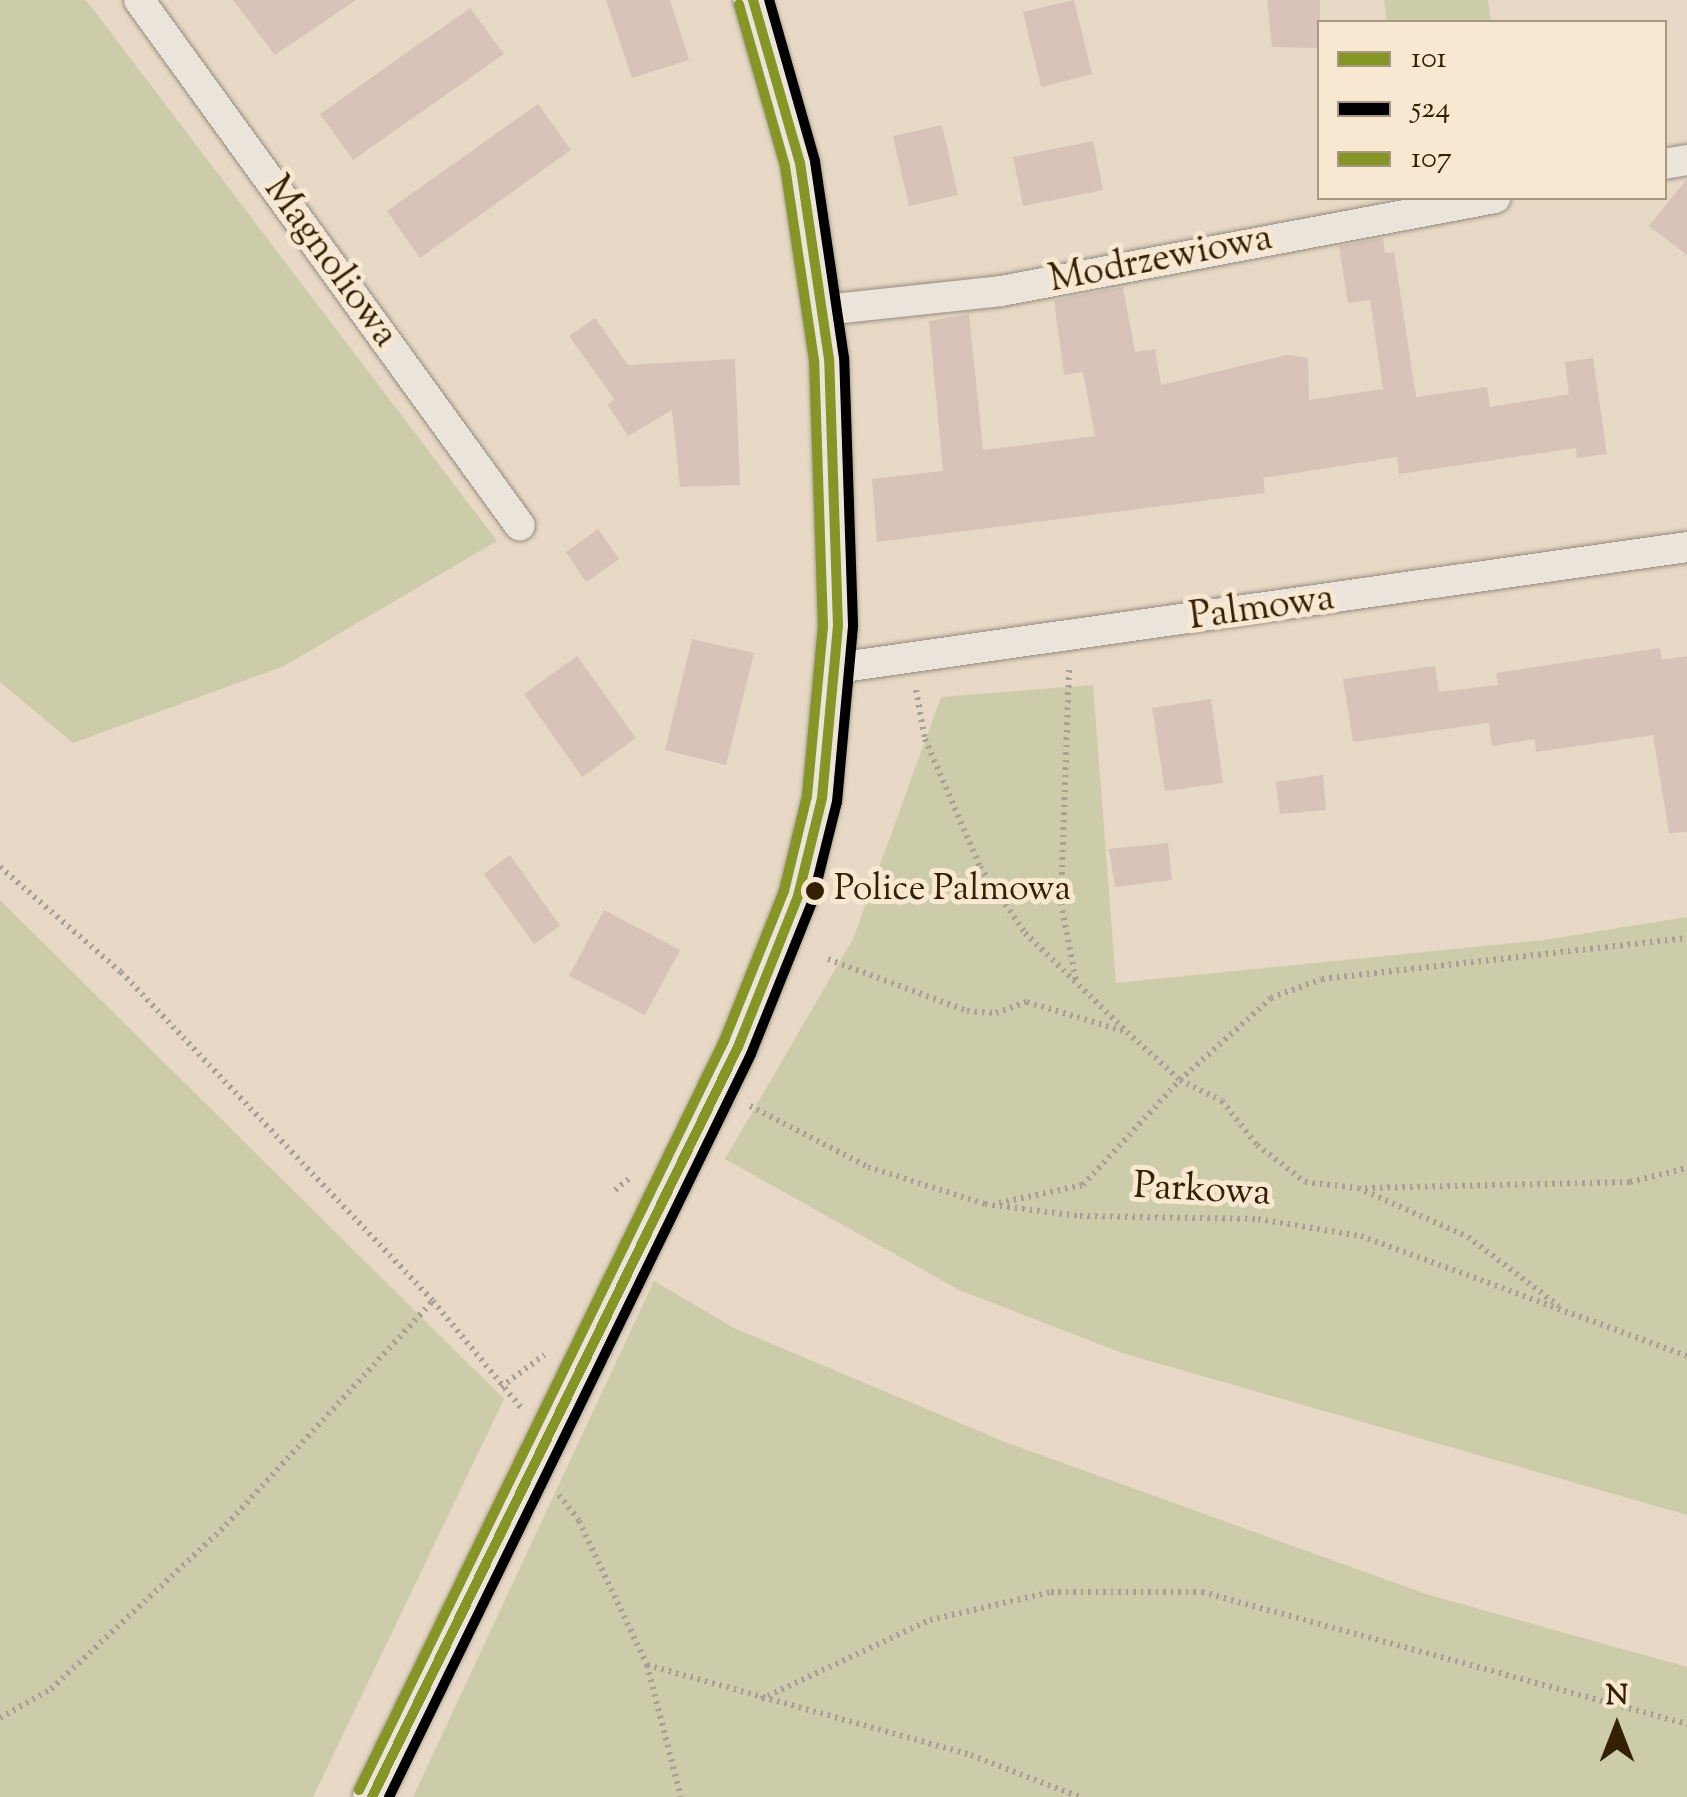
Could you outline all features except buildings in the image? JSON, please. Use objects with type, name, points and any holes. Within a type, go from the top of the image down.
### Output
[{"type":"street","name":"Magnoliowa","points":[[138,0],[520,526]]},
{"type":"street","points":[[372,1797],[717,1092],[798,896],[827,766],[836,668],[824,310],[800,163],[753,0]]},
{"type":"street","name":"Modrzewiowa","points":[[824,310],[1001,291],[1484,200]]},
{"type":"street","name":"Palmowa","points":[[836,668],[1687,548]]},
{"type":"path","points":[[1069,668],[1061,903],[1076,982]]},
{"type":"path","points":[[916,690],[925,739],[980,867],[1025,934],[1180,1080],[1222,1101],[1257,1145],[1305,1182],[1358,1188],[1630,1182],[1687,1168]]},
{"type":"path","points":[[0,867],[121,972],[433,1301],[511,1399],[553,1426]]},
{"type":"path","points":[[985,1204],[1083,1185],[1180,1080],[1271,998],[1322,979],[1687,938]]},
{"type":"path","points":[[828,958],[967,1011],[996,1014],[1027,1002],[1128,1032]]},
{"type":"path","name":"Parkowa","points":[[717,1092],[868,1167],[985,1204],[1080,1216],[1258,1219],[1361,1236],[1687,1356]]},
{"type":"path","points":[[1358,1188],[1468,1237],[1566,1312]]},
{"type":"path","points":[[0,1718],[52,1689],[226,1525],[433,1301]]},
{"type":"path","points":[[528,1477],[573,1510],[647,1665],[680,1797]]},
{"type":"path","points":[[761,1699],[930,1620],[1051,1592],[1202,1592],[1687,1724]]},
{"type":"path","points":[[647,1665],[971,1755],[1080,1797]]},
{"type":"green space","points":[[0,0],[86,0],[497,541],[284,666],[73,743],[0,682]]},
{"type":"green space","points":[[1384,0],[1488,0],[1491,20],[1387,20]]},
{"type":"green space","points":[[1093,685],[1116,983],[1544,940],[1687,917],[1687,1515],[1122,1353],[959,1290],[725,1159],[853,939],[941,697]]},
{"type":"green space","points":[[0,900],[504,1399],[313,1797],[0,1797]]},
{"type":"green space","points":[[654,1281],[734,1328],[1005,1442],[1429,1595],[1687,1667],[1687,1797],[413,1797]]},
{"type":"transit line","name":"101","points":[[372,1797],[738,1047],[798,896],[822,798],[838,626],[829,359],[800,163],[753,0]]},
{"type":"transit line","name":"524","points":[[389,1797],[751,1054],[812,902],[837,802],[853,625],[844,358],[815,161],[769,0]]},
{"type":"transit line","name":"107","points":[[359,1790],[724,1041],[784,891],[807,796],[823,626],[814,360],[785,166],[739,4]]},
{"type":"place","name":"Police Palmowa","points":[[815,891]]}]
